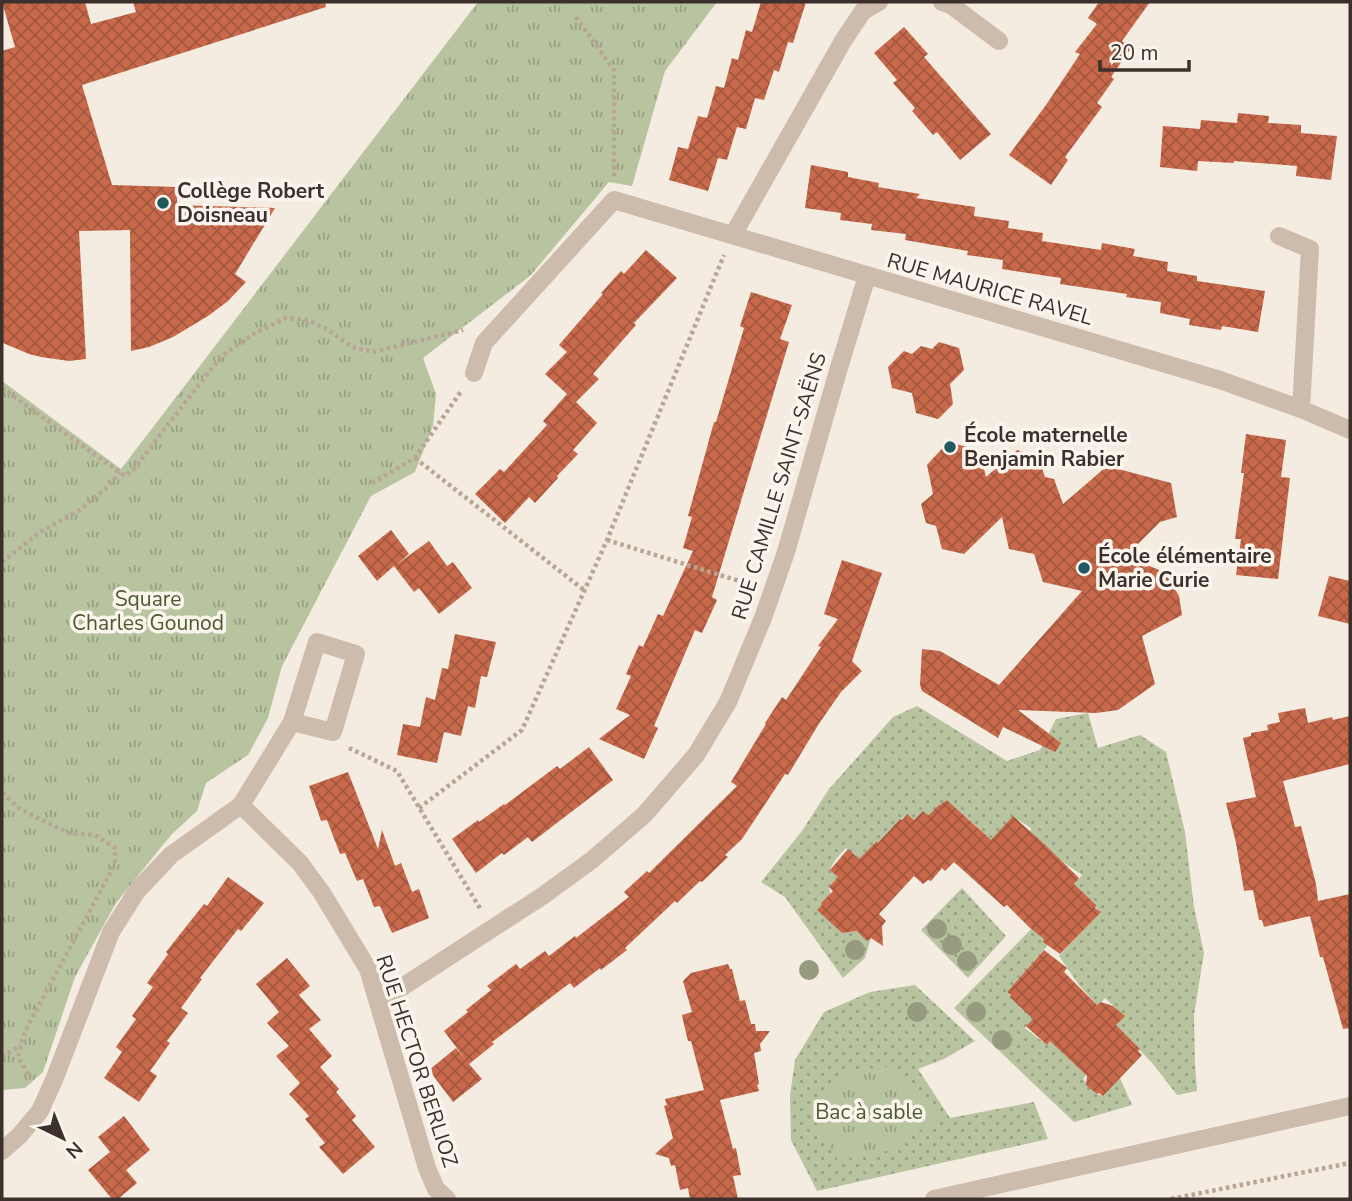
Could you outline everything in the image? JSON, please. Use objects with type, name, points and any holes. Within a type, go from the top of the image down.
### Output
[{"type":"street","points":[[733,235],[843,41],[863,11],[879,2]]},
{"type":"street","points":[[942,2],[951,5],[999,41]]},
{"type":"street","points":[[474,373],[484,343],[614,200]]},
{"type":"street","name":"RUE MAURICE RAVEL","points":[[614,200],[1220,380],[1301,408],[1350,430]]},
{"type":"street","points":[[1279,236],[1310,249],[1301,408]]},
{"type":"street","name":"RUE CAMILLE SAINT-SAËNS","points":[[379,1002],[541,897],[592,860],[644,815],[696,755],[728,702],[763,618],[786,552],[867,276]]},
{"type":"street","points":[[2,1151],[40,1111],[111,932],[136,891],[171,855],[241,805],[292,722],[317,642],[356,654],[333,732],[292,722]]},
{"type":"street","name":"RUE HECTOR BERLIOZ","points":[[241,805],[300,863],[322,893],[368,970],[427,1168],[436,1189],[447,1199]]},
{"type":"street","points":[[934,1199],[1350,1106]]},
{"type":"path","points":[[576,17],[614,70],[614,200]]},
{"type":"path","points":[[419,808],[522,730],[607,540],[733,235]]},
{"type":"path","points":[[2,388],[125,476],[133,470],[221,358],[255,333],[286,318],[308,320],[352,347],[373,352],[463,330],[484,343]]},
{"type":"path","points":[[372,483],[415,458],[474,373]]},
{"type":"path","points":[[415,458],[584,590]]},
{"type":"path","points":[[2,562],[40,532],[78,511],[109,486],[120,472]]},
{"type":"path","points":[[607,540],[772,592]]},
{"type":"path","points":[[333,732],[346,746],[397,771],[492,929]]},
{"type":"path","points":[[2,793],[20,809],[68,833],[95,835],[115,848],[115,864],[25,1031],[21,1045],[18,1057],[28,1076],[46,1097]]},
{"type":"path","points":[[2,1057],[21,1045]]},
{"type":"path","points":[[1171,1199],[1350,1163]]},
{"type":"green space","name":"Square Charles Gounod","points":[[478,2],[717,2],[665,71],[632,186],[609,182],[530,276],[423,358],[436,394],[433,426],[415,472],[371,496],[282,666],[268,718],[248,755],[206,783],[197,811],[171,835],[116,903],[75,977],[43,1072],[25,1088],[2,1090],[2,381],[121,469]]},
{"type":"green space","points":[[917,706],[1007,761],[1040,750],[1056,719],[1088,713],[1098,748],[1140,735],[1166,752],[1185,832],[1194,907],[1204,953],[1194,1015],[1197,1091],[1177,1095],[1153,1064],[1116,1025],[1124,1016],[1105,998],[1098,1006],[1059,956],[1100,912],[1074,884],[1082,875],[1030,840],[1031,828],[1018,820],[981,850],[978,828],[947,800],[929,817],[914,820],[907,814],[897,824],[891,836],[893,856],[877,841],[859,859],[846,848],[830,869],[838,877],[829,887],[831,896],[818,910],[842,933],[857,931],[871,938],[865,958],[843,978],[785,897],[761,882],[802,831],[829,789],[893,717]]},
{"type":"green space","points":[[962,888],[1006,936],[968,978],[921,930]]},
{"type":"green space","points":[[1036,924],[1048,945],[1007,992],[1033,1019],[1025,1028],[1047,1045],[1050,1041],[1086,1075],[1083,1079],[1097,1094],[1103,1096],[1120,1078],[1132,1105],[1074,1122],[954,1008]]},
{"type":"green space","points":[[915,985],[975,1041],[944,1059],[918,1069],[950,1118],[1034,1102],[1048,1139],[817,1191],[791,1140],[790,1095],[795,1060],[824,1012],[870,992]]},
{"type":"green space","name":"Bac à sable","points":[[887,1067],[919,1093],[938,1119],[887,1151],[838,1160],[819,1127],[829,1091],[841,1071]]},
{"type":"building","points":[[2,2],[85,2],[91,24],[136,12],[133,2],[325,2],[326,7],[82,85],[112,185],[177,187],[177,205],[275,208],[235,274],[246,282],[228,301],[173,337],[131,351],[130,230],[79,231],[86,359],[69,361],[41,357],[3,343],[2,51],[15,47]]},
{"type":"building","points":[[761,2],[806,2],[793,43],[788,42],[779,72],[774,70],[764,100],[755,98],[746,129],[737,127],[727,160],[718,158],[708,191],[669,180],[678,147],[688,149],[698,116],[707,118],[716,86],[724,88],[732,58],[738,60],[746,30],[752,32]]},
{"type":"building","points":[[1099,2],[1150,2],[1122,41],[1131,48],[1097,103],[1102,107],[1065,157],[1068,160],[1051,185],[1009,155],[1080,54],[1075,52],[1097,24],[1088,18]]},
{"type":"building","points":[[904,27],[928,54],[924,57],[991,134],[960,160],[937,132],[933,135],[912,111],[915,108],[893,83],[897,80],[874,53]]},
{"type":"building","points":[[1238,113],[1269,116],[1268,123],[1301,125],[1301,133],[1337,136],[1331,180],[1296,176],[1297,166],[1234,161],[1198,161],[1197,171],[1160,167],[1163,126],[1200,129],[1201,120],[1237,123]]},
{"type":"building","points":[[811,165],[848,172],[848,177],[879,183],[878,187],[920,194],[916,198],[975,207],[974,216],[1009,221],[1008,228],[1043,233],[1042,241],[1101,250],[1102,243],[1135,249],[1133,256],[1168,262],[1167,271],[1197,276],[1197,281],[1265,291],[1258,332],[1222,326],[1221,330],[1189,325],[1190,319],[1160,313],[1161,302],[1060,284],[1061,278],[1002,269],[1003,260],[967,255],[968,251],[905,240],[906,234],[871,230],[872,224],[840,220],[841,213],[805,208]]},
{"type":"building","points":[[646,250],[677,278],[634,323],[636,325],[593,374],[599,379],[576,402],[597,423],[573,450],[578,454],[535,503],[529,497],[505,523],[475,494],[500,469],[504,472],[547,425],[543,421],[567,394],[545,374],[567,352],[559,345],[621,271],[624,274]]},
{"type":"building","points":[[751,292],[792,305],[780,339],[789,342],[712,597],[717,600],[702,633],[695,630],[654,726],[658,728],[644,759],[599,739],[630,715],[616,709],[631,676],[626,674],[639,645],[643,647],[658,614],[663,616],[693,551],[683,548],[692,517],[688,516],[744,328],[740,326]]},
{"type":"building","points":[[939,342],[959,348],[964,370],[950,384],[953,404],[938,419],[916,413],[912,393],[892,388],[888,367],[904,351],[912,354],[921,346],[932,349]]},
{"type":"building","points":[[1246,434],[1286,440],[1281,477],[1290,478],[1278,579],[1236,575],[1241,539],[1235,539]]},
{"type":"building","points":[[948,442],[979,450],[986,477],[1017,450],[1038,456],[1045,477],[1054,479],[1063,504],[1107,466],[1171,483],[1177,517],[1160,522],[1126,556],[1159,570],[1169,579],[1179,596],[1182,615],[1142,636],[1155,684],[1118,710],[1096,713],[1018,710],[1061,743],[1055,752],[1003,727],[998,738],[922,691],[922,649],[940,651],[999,685],[1082,591],[1043,582],[1034,554],[1009,549],[1002,517],[964,554],[942,549],[936,526],[926,523],[921,504],[933,494],[927,465]]},
{"type":"building","points":[[391,530],[409,554],[396,565],[429,541],[447,566],[453,562],[472,588],[439,614],[419,588],[414,592],[394,566],[377,581],[358,556]]},
{"type":"building","points":[[842,560],[882,573],[852,661],[862,671],[841,692],[788,775],[785,774],[742,839],[725,855],[728,857],[677,903],[675,901],[625,948],[627,950],[574,988],[570,983],[492,1042],[494,1044],[469,1064],[482,1079],[453,1102],[429,1070],[456,1048],[466,1060],[444,1031],[491,990],[487,986],[516,964],[520,969],[545,951],[549,956],[629,897],[624,892],[647,871],[649,873],[737,786],[731,782],[765,723],[782,697],[786,700],[821,647],[818,646],[838,619],[824,614]]},
{"type":"building","points":[[1329,576],[1350,581],[1350,624],[1318,616]]},
{"type":"building","points":[[455,634],[496,642],[487,677],[481,676],[475,708],[468,706],[461,736],[444,732],[437,763],[397,755],[403,724],[420,727],[426,697],[435,700],[442,668],[448,669]]},
{"type":"building","points":[[1305,708],[1308,723],[1350,716],[1350,764],[1283,781],[1295,827],[1301,826],[1318,901],[1350,894],[1350,1028],[1343,1029],[1310,916],[1264,927],[1262,920],[1259,920],[1253,890],[1244,891],[1226,803],[1256,797],[1243,738],[1251,736],[1251,733],[1268,730],[1267,725],[1280,722],[1278,713]]},
{"type":"building","points":[[589,747],[613,780],[532,842],[528,837],[476,873],[452,839]]},
{"type":"building","points":[[348,772],[378,849],[382,830],[395,866],[401,863],[412,892],[419,889],[429,918],[392,933],[380,906],[374,907],[363,879],[357,881],[345,853],[340,854],[327,820],[321,821],[309,786]]},
{"type":"building","points":[[947,800],[991,840],[1013,816],[1079,878],[1074,884],[1101,912],[1060,954],[1043,942],[1044,939],[1007,905],[1004,907],[954,862],[945,871],[942,868],[931,881],[923,884],[914,876],[879,914],[886,921],[882,926],[883,946],[871,938],[867,941],[857,931],[842,933],[817,910],[833,891],[829,887],[838,877],[830,870],[848,849],[859,859],[907,814],[914,820],[923,811],[928,816]]},
{"type":"building","points":[[228,877],[264,903],[241,931],[238,929],[200,978],[202,979],[181,1008],[188,1013],[167,1041],[170,1043],[150,1071],[157,1076],[139,1102],[104,1078],[122,1052],[116,1047],[136,1019],[132,1016],[153,987],[147,983],[168,954],[166,952],[204,904],[207,906]]},
{"type":"building","points":[[1044,950],[1067,968],[1064,972],[1097,1005],[1101,1002],[1113,1006],[1125,1016],[1116,1025],[1140,1049],[1138,1051],[1142,1055],[1103,1096],[1086,1085],[1087,1076],[1050,1041],[1047,1045],[1026,1026],[1033,1019],[1007,992]]},
{"type":"building","points":[[287,958],[310,986],[299,995],[321,1020],[309,1029],[332,1056],[320,1067],[339,1089],[336,1092],[356,1116],[352,1120],[375,1147],[343,1174],[319,1147],[325,1143],[305,1119],[309,1116],[289,1094],[300,1083],[276,1056],[289,1046],[267,1023],[279,1012],[256,984]]},
{"type":"building","points":[[728,964],[732,969],[740,1001],[745,1000],[751,1024],[755,1024],[756,1031],[770,1031],[760,1044],[761,1051],[754,1053],[759,1091],[720,1100],[733,1149],[736,1148],[741,1175],[733,1176],[738,1199],[690,1199],[688,1188],[680,1190],[675,1165],[671,1166],[669,1158],[655,1154],[673,1138],[664,1106],[667,1105],[665,1099],[704,1090],[682,1015],[692,1012],[683,981],[691,973]]},
{"type":"building","points":[[124,1116],[150,1150],[126,1170],[137,1183],[118,1199],[112,1199],[88,1170],[110,1152],[98,1137]]},
{"type":"place","name":"Collège Robert Doisneau","points":[[163,203]]},
{"type":"place","name":"École maternelle Benjamin Rabier","points":[[950,447]]},
{"type":"place","name":"École élémentaire Marie Curie","points":[[1084,568]]}]
